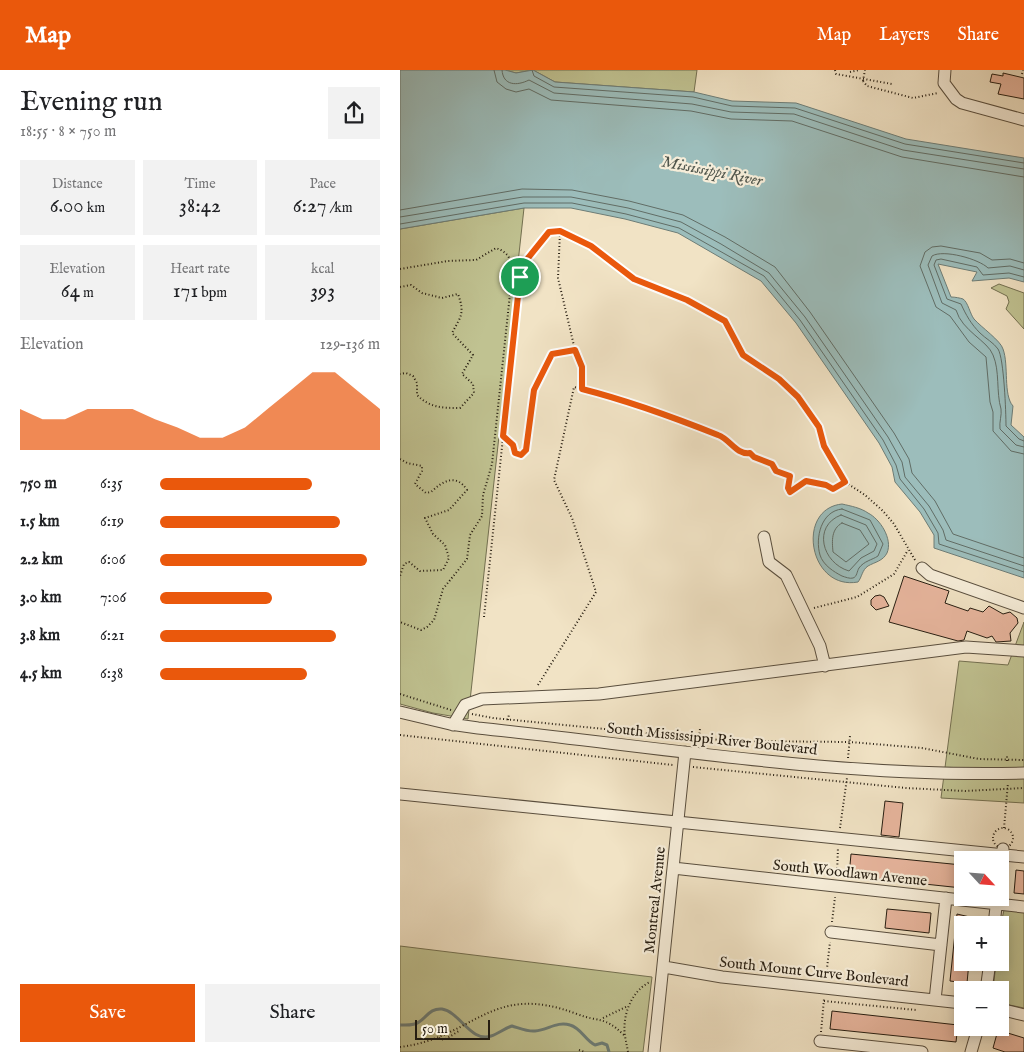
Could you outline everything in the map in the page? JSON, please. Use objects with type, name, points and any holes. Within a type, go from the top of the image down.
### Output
[{"type":"street","points":[[945,70],[944,83],[962,104],[1024,120]]},
{"type":"street","points":[[764,537],[769,562],[786,575],[820,646],[825,666]]},
{"type":"street","points":[[922,568],[930,575],[1024,608]]},
{"type":"street","points":[[453,725],[465,705],[482,699],[599,694],[966,647],[1024,651]]},
{"type":"street","name":"South Mississippi River Boulevard","points":[[400,712],[453,725],[857,770],[984,775],[1024,773]]},
{"type":"street","name":"Montreal Avenue","points":[[654,1052],[686,752]]},
{"type":"street","points":[[400,794],[679,820],[838,838],[1002,851]]},
{"type":"street","points":[[1009,853],[1024,857]]},
{"type":"street","name":"South Woodlawn Avenue","points":[[674,868],[954,898]]},
{"type":"street","points":[[935,1000],[946,898]]},
{"type":"street","name":"South Woodlawn Avenue","points":[[1009,904],[1024,907]]},
{"type":"street","points":[[831,932],[941,945]]},
{"type":"street","name":"South Mount Curve Boulevard","points":[[664,967],[722,977],[954,1002]]},
{"type":"street","points":[[1009,1011],[1024,1015]]},
{"type":"street","points":[[971,1052],[976,1036]]},
{"type":"street","points":[[820,1041],[922,1052]]},
{"type":"path","points":[[835,70],[836,74],[863,81],[892,84]]},
{"type":"path","points":[[850,72],[850,74],[859,70]]},
{"type":"path","points":[[865,70],[863,81],[867,86],[913,98],[940,92],[944,94]]},
{"type":"path","points":[[1022,74],[1023,70]]},
{"type":"path","points":[[560,231],[558,278],[575,350],[582,367],[582,389]]},
{"type":"path","points":[[484,617],[520,277],[528,258],[549,232],[560,231],[591,246],[634,279],[687,300],[725,321],[743,355],[779,379],[798,397],[819,427],[824,446],[845,482],[865,495],[883,511],[894,524],[908,550],[922,568]]},
{"type":"path","points":[[400,269],[476,260],[496,248],[506,252],[512,261],[492,464],[482,495],[482,516],[470,536],[467,559],[443,589],[434,620],[421,630],[400,622]]},
{"type":"path","points":[[512,275],[520,277]]},
{"type":"path","points":[[400,287],[411,285],[422,293],[442,298],[458,294],[462,306],[462,317],[452,333],[472,355],[462,374],[473,384],[474,393],[460,408],[443,408],[426,404],[417,395],[417,383],[413,376],[406,372],[400,374]]},
{"type":"path","points":[[503,436],[513,445],[515,453],[521,455],[526,450],[534,390],[552,354],[575,350]]},
{"type":"path","points":[[538,685],[596,592],[572,518],[554,480],[574,387],[630,401],[724,437],[740,452],[750,453],[754,457],[772,464],[776,471],[790,476],[788,488],[790,492],[806,481],[826,485],[833,489],[845,482]]},
{"type":"path","points":[[400,459],[406,463],[422,466],[422,471],[418,475],[415,484],[426,493],[431,492],[441,483],[451,479],[462,482],[467,490],[449,510],[425,518],[433,534],[445,545],[449,558],[446,568],[443,570],[420,571],[409,562],[404,564],[400,576]]},
{"type":"path","points":[[804,615],[814,609],[857,597],[894,574],[908,550]]},
{"type":"path","points":[[400,694],[438,708],[508,719],[731,741],[850,742],[922,748],[979,759],[1024,760]]},
{"type":"path","points":[[508,719],[509,714]]},
{"type":"path","points":[[676,736],[677,728]]},
{"type":"path","points":[[699,737],[700,729]]},
{"type":"path","points":[[400,735],[684,767],[847,782],[965,791],[1024,788]]},
{"type":"path","points":[[850,736],[850,742]]},
{"type":"path","points":[[922,743],[922,748]]},
{"type":"path","points":[[1007,755],[1007,760]]},
{"type":"path","points":[[831,932],[837,886],[838,838],[847,782]]},
{"type":"path","points":[[1004,828],[1009,789]]},
{"type":"path","points":[[628,1052],[624,1035],[628,1006],[641,986],[650,982]]},
{"type":"path","points":[[824,1001],[918,1010]]},
{"type":"path","points":[[400,1047],[418,1045],[439,1038],[472,1018],[497,1008],[527,1003],[553,1006],[590,1018],[602,1018],[628,1006]]},
{"type":"path","points":[[602,1018],[624,1035]]},
{"type":"path","points":[[439,1038],[444,1040],[459,1032]]},
{"type":"path","points":[[579,1050],[585,1052]]},
{"type":"green space","points":[[505,70],[533,70],[516,73]]},
{"type":"green space","points":[[533,70],[697,70],[694,92],[555,82]]},
{"type":"green space","points":[[524,208],[468,719],[433,713],[400,704],[400,229]]},
{"type":"green space","points":[[999,284],[1024,293],[1024,329],[1006,309],[1009,302],[1007,296],[991,288]]},
{"type":"green space","points":[[1024,622],[1024,803],[941,798],[959,661],[1008,665]]},
{"type":"green space","points":[[1004,910],[1024,911],[1024,1008],[1009,1005],[1009,981],[994,981],[995,971],[1009,971],[1009,916],[1003,916]]},
{"type":"green space","points":[[400,946],[652,977],[643,1052],[400,1052]]},
{"type":"water","name":"Mississippi River","points":[[400,70],[505,70],[516,73],[533,70],[555,82],[694,92],[732,101],[796,103],[906,139],[1024,158],[1024,282],[1009,278],[972,281],[977,272],[938,264],[951,297],[960,298],[965,301],[974,319],[995,338],[1003,349],[1005,356],[1008,395],[1013,406],[1011,425],[1024,437],[1024,578],[934,548],[934,535],[920,512],[895,482],[892,467],[879,443],[796,323],[761,281],[678,233],[625,219],[571,208],[524,208],[400,229]]},
{"type":"water","points":[[842,504],[859,508],[873,516],[887,536],[887,553],[881,560],[866,568],[858,582],[841,581],[828,574],[819,563],[814,548],[813,533],[818,520],[827,509]]},
{"type":"building","points":[[1003,73],[1024,78],[1024,99],[998,94],[1001,84],[990,82],[992,74],[1003,76]]},
{"type":"building","points":[[904,576],[949,591],[945,603],[968,611],[970,608],[983,612],[989,606],[1003,614],[1010,612],[1017,618],[1018,623],[1010,633],[1011,641],[996,642],[992,636],[987,638],[967,631],[964,640],[958,641],[889,622]]},
{"type":"building","points":[[880,595],[884,597],[889,606],[876,610],[871,605],[871,600],[875,596]]},
{"type":"building","points":[[885,801],[903,803],[899,837],[881,835]]},
{"type":"building","points":[[851,854],[954,864],[954,887],[849,876]]},
{"type":"building","points":[[1016,870],[1024,871],[1024,894],[1014,893]]},
{"type":"building","points":[[887,909],[931,913],[929,933],[885,928]]},
{"type":"building","points":[[954,943],[954,971],[968,971],[967,981],[950,981]]},
{"type":"building","points":[[832,1011],[954,1025],[954,1036],[957,1036],[956,1042],[830,1029]]},
{"type":"building","points":[[1009,1033],[1024,1038],[1024,1052],[1005,1052],[993,1048],[996,1036],[1009,1036]]},
{"type":"waterway","points":[[400,1025],[415,1024],[432,1011],[438,1009],[448,1011],[471,1031],[484,1037],[494,1035],[512,1026],[532,1031],[565,1024],[577,1029],[595,1045],[602,1043],[607,1045],[609,1052]]},
{"type":"route","points":[[560,231],[570,234],[591,246],[634,279],[687,300],[725,321],[743,355],[779,379],[798,397],[813,417],[819,427],[824,446],[845,482],[833,489],[826,485],[821,486],[806,481],[790,492],[788,488],[790,476],[776,471],[772,464],[762,461],[750,453],[740,452],[724,437],[630,401],[582,389],[582,367],[575,350],[552,354],[534,390],[526,450],[521,455],[515,453],[513,445],[503,436],[520,277],[528,258],[549,232],[560,231]]}]
